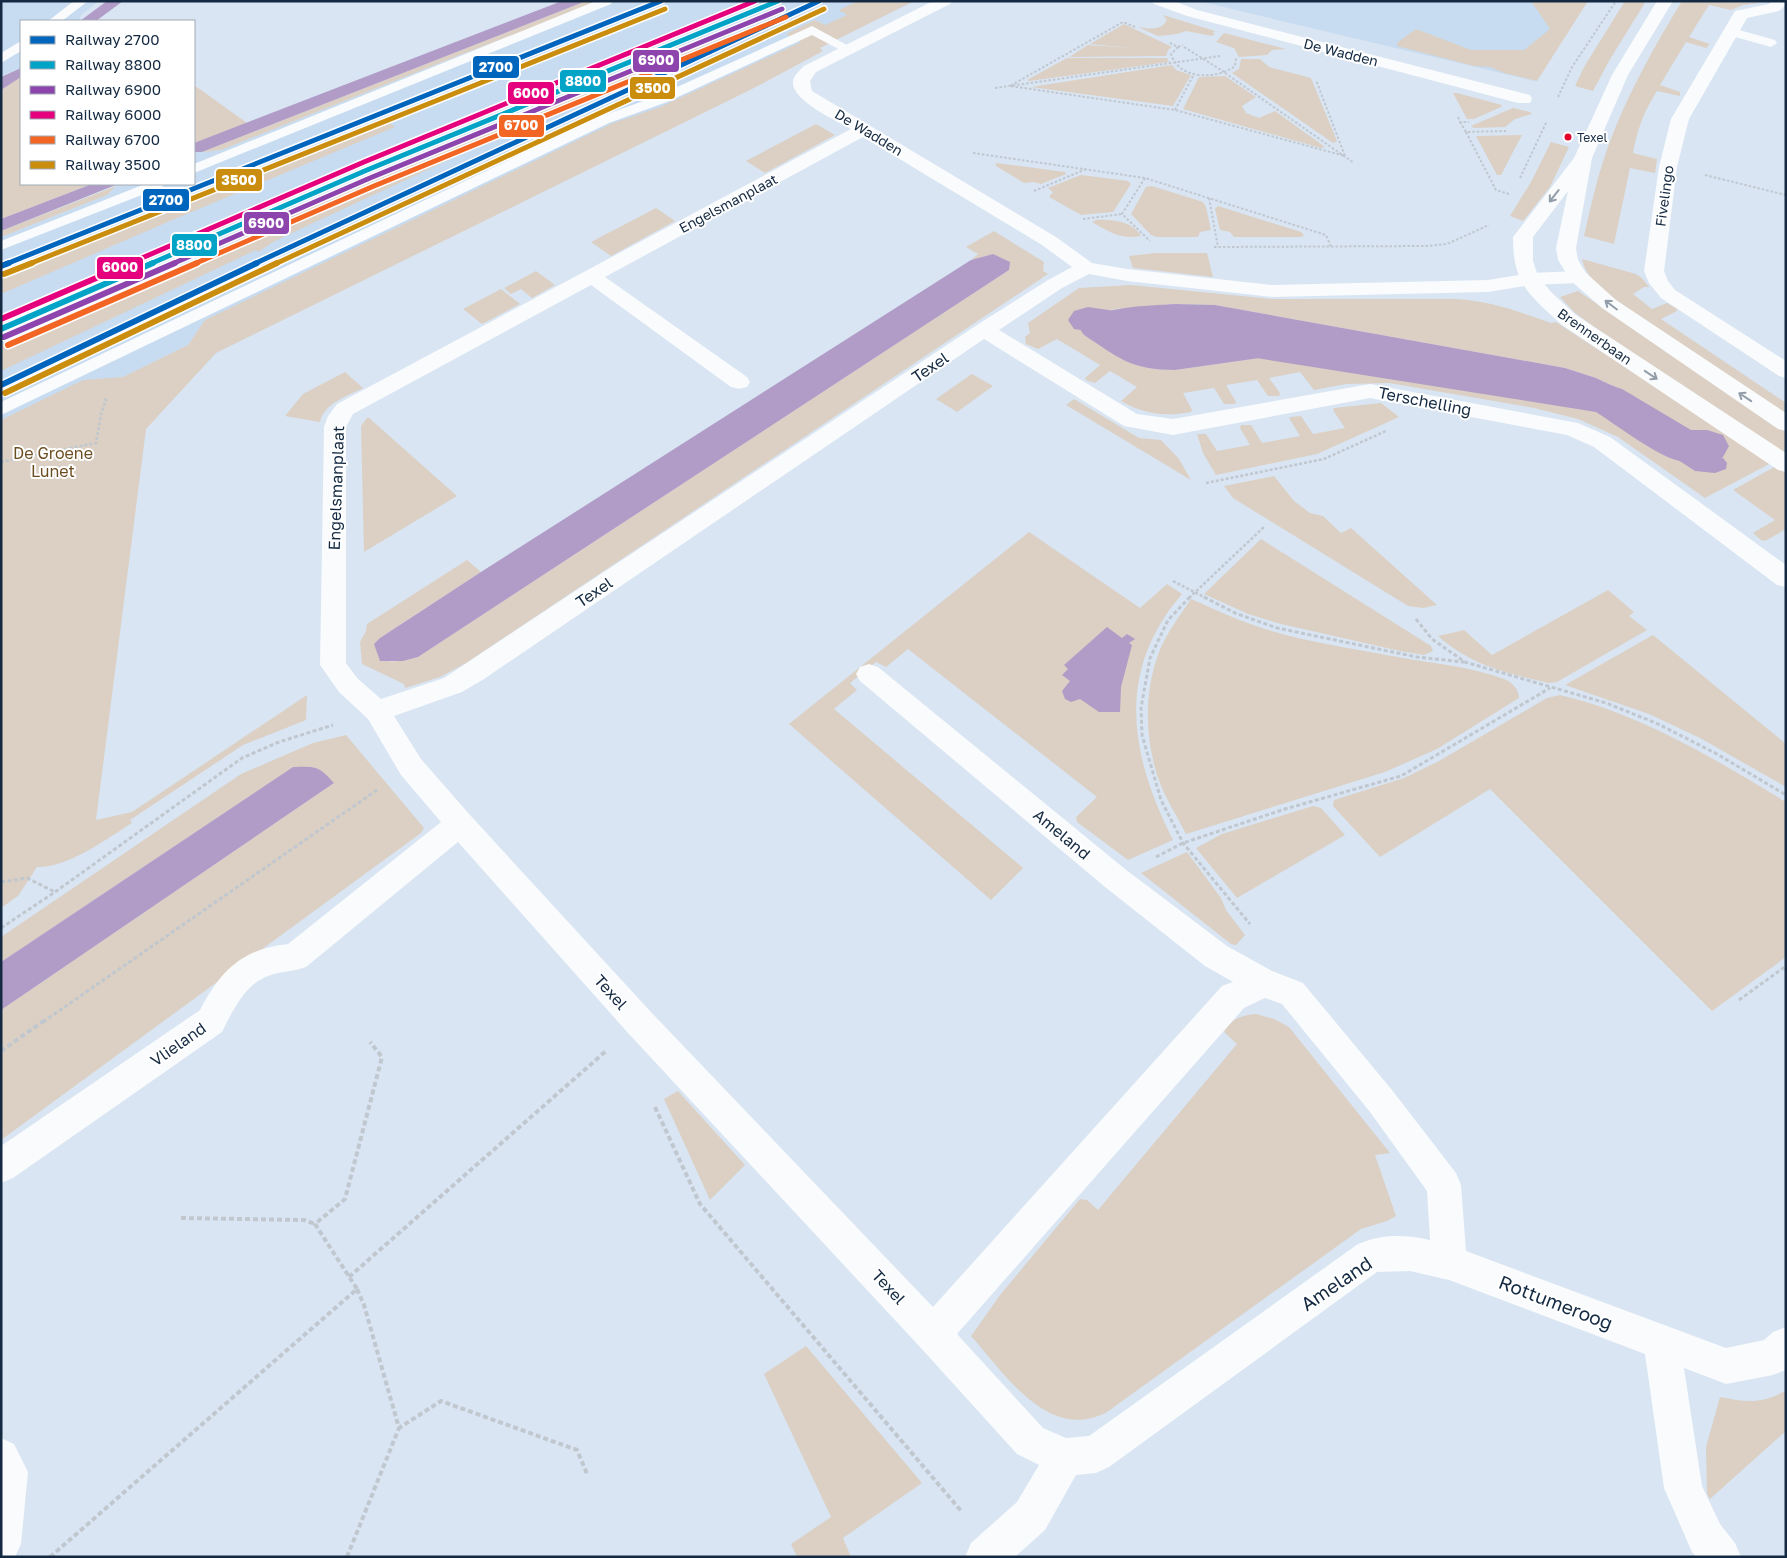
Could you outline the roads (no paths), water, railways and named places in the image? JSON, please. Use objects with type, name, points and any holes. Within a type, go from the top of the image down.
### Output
[{"type":"street","name":"De Wadden","points":[[945,1],[810,69],[800,80],[806,95],[1049,242],[1086,268]]},
{"type":"street","name":"De Wadden","points":[[1159,1],[1192,13],[1524,99]]},
{"type":"street","name":"Brennerbaan","points":[[1665,1],[1620,75],[1583,158],[1566,248],[1568,260],[1578,276],[1609,304],[1786,424]]},
{"type":"street","name":"Fivelingo","points":[[1781,1],[1774,8],[1741,14],[1680,119],[1668,167],[1654,271],[1668,294],[1786,371]]},
{"type":"street","name":"Engelsmanplaat","points":[[377,711],[348,685],[333,665],[335,427],[339,416],[352,404],[865,129]]},
{"type":"street","name":"Brennerbaan","points":[[1583,158],[1523,236],[1524,268],[1530,280],[1547,300],[1569,320],[1786,464]]},
{"type":"street","points":[[1086,268],[1145,278],[1272,291],[1488,286],[1578,276]]},
{"type":"street","name":"Texel","points":[[933,1334],[638,1022],[460,824],[411,767],[377,711],[453,685],[475,672],[984,330],[1055,284],[1086,268]]},
{"type":"street","points":[[591,276],[740,382]]},
{"type":"street","name":"Terschelling","points":[[984,330],[1132,421],[1173,427],[1370,390],[1570,428],[1602,442],[1786,578]]},
{"type":"street","name":"Ameland","points":[[869,674],[1115,878],[1216,956],[1264,983],[1292,993],[1381,1101],[1444,1185],[1449,1262],[1414,1253],[1391,1252],[1370,1256],[1096,1454],[1065,1456],[1030,1441],[933,1334]]},
{"type":"street","name":"Vlieland","points":[[1,1166],[211,1021],[224,994],[244,976],[262,963],[295,957],[460,824]]},
{"type":"street","points":[[933,1334],[1233,997],[1264,983]]},
{"type":"street","name":"Rottumeroog","points":[[1449,1262],[1726,1366],[1773,1357],[1786,1345]]},
{"type":"street","points":[[1662,1342],[1683,1488],[1706,1538],[1721,1557]]},
{"type":"street","points":[[989,1553],[1031,1516],[1065,1456]]},
{"type":"street","points":[[1,1457],[9,1472],[1,1544]]},
{"type":"lane","points":[[55,20],[82,1]]},
{"type":"lane","points":[[195,169],[607,1]]},
{"type":"lane","points":[[1,409],[604,120],[662,99],[812,30],[850,50]]},
{"type":"lane","points":[[1732,32],[1770,43]]},
{"type":"lane","points":[[1,59],[20,46]]},
{"type":"lane","points":[[1,246],[154,185]]},
{"type":"waterway","points":[[1088,320],[1607,399],[1683,446],[1707,446]]},
{"type":"rail line","name":"2700","points":[[1,266],[661,1]]},
{"type":"rail line","name":"6000","points":[[1,319],[364,162],[755,1]]},
{"type":"rail line","name":"8800","points":[[1,329],[367,170],[778,1]]},
{"type":"rail line","name":"2700","points":[[1,385],[365,211],[819,1]]},
{"type":"rail line","name":"3500","points":[[4,274],[665,9]]},
{"type":"rail line","name":"6900","points":[[4,337],[370,178],[782,9]]},
{"type":"rail line","name":"3500","points":[[5,393],[369,219],[824,9]]},
{"type":"rail line","name":"6700","points":[[8,345],[374,186],[786,17]]},
{"type":"place","name":"Texel","points":[[1568,137]]},
{"type":"park label","name":"De Groene Lunet","points":[[53,462]]}]
